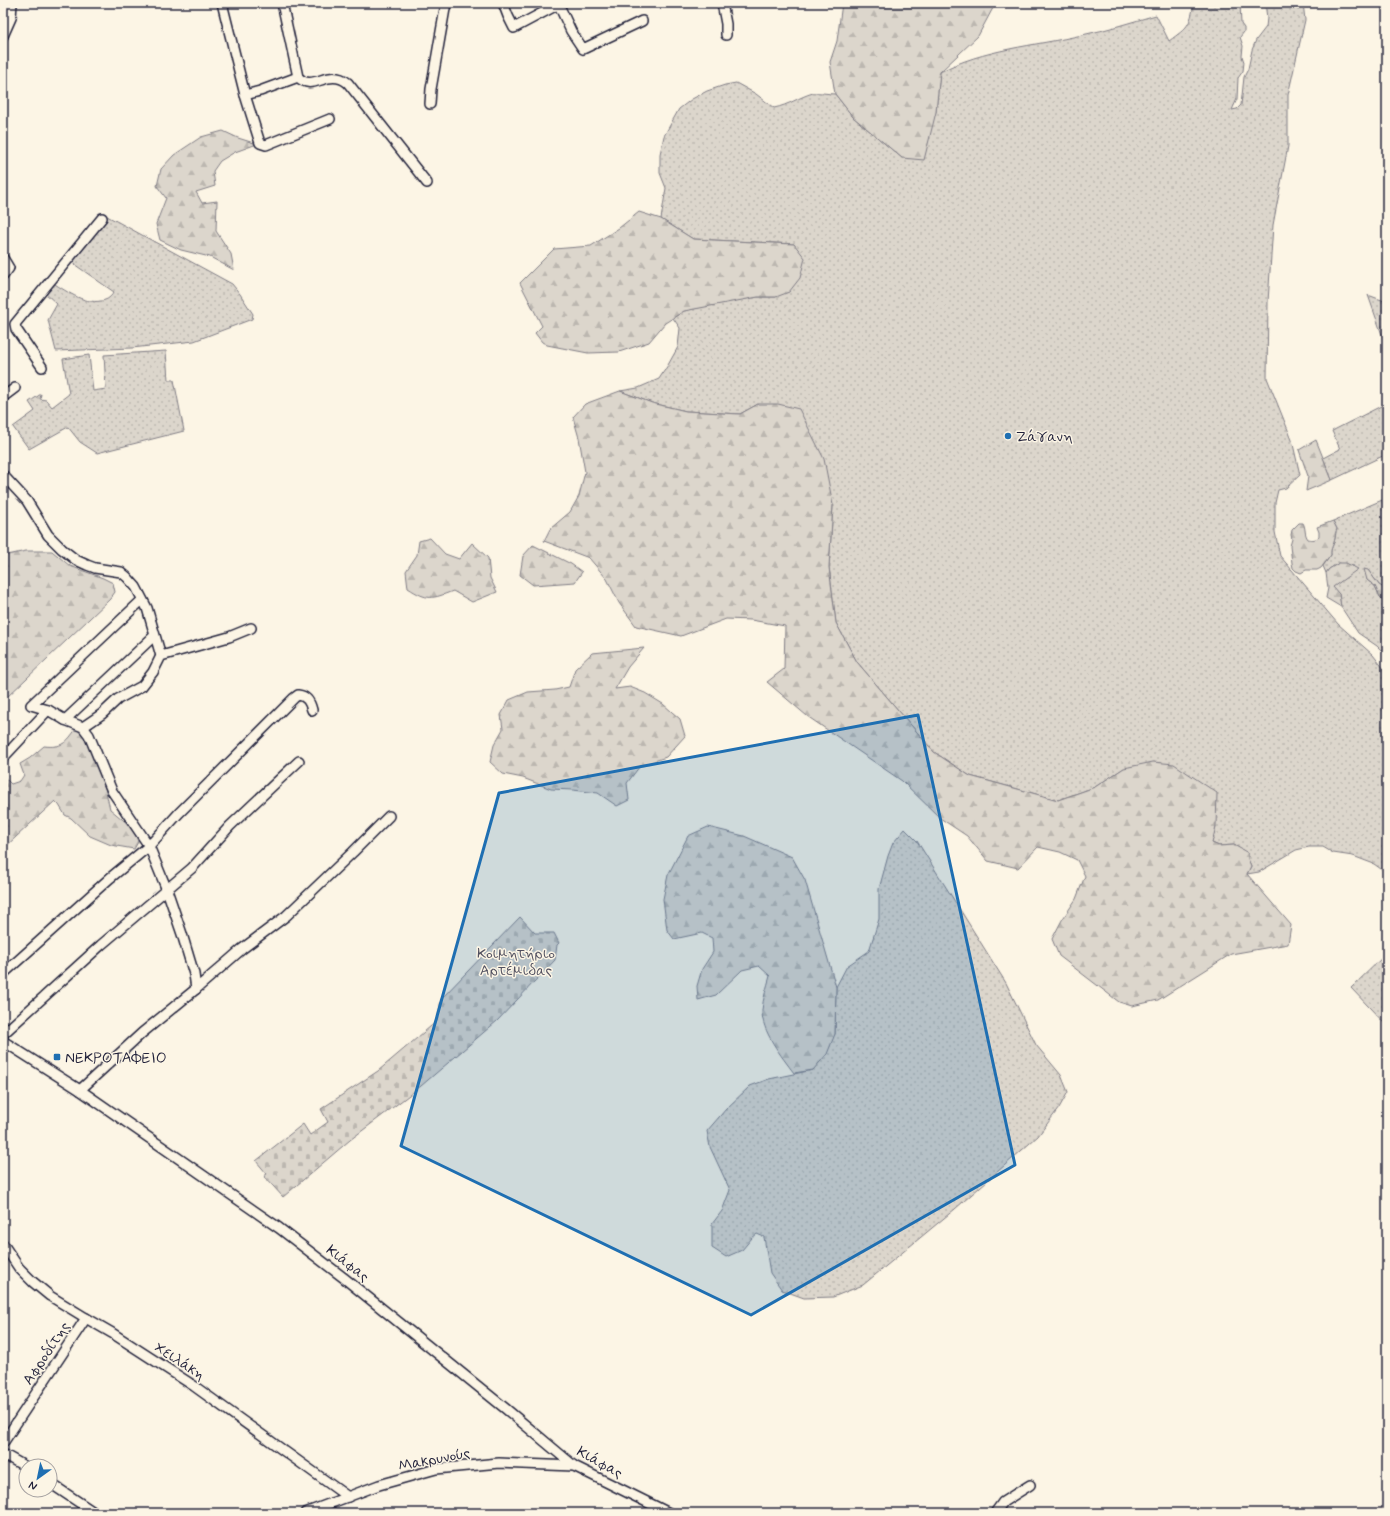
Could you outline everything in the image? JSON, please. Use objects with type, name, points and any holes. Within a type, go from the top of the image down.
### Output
[{"type":"street","points":[[3,36],[13,12],[12,3]]},
{"type":"street","points":[[222,3],[245,95],[259,141],[262,144],[273,142],[330,119]]},
{"type":"street","points":[[282,3],[298,76],[301,80],[311,83],[331,77],[343,79],[427,183]]},
{"type":"street","points":[[430,104],[431,89],[446,3]]},
{"type":"street","points":[[503,3],[514,28],[558,3],[571,31],[583,48],[642,21]]},
{"type":"street","points":[[722,3],[726,24],[726,36]]},
{"type":"street","points":[[245,95],[260,91],[298,76]]},
{"type":"street","points":[[42,367],[16,329],[15,324],[102,218]]},
{"type":"street","points":[[3,258],[9,268],[3,276]]},
{"type":"street","points":[[3,397],[15,388]]},
{"type":"street","points":[[3,475],[27,501],[48,535],[62,549],[76,560],[87,565],[95,568],[121,572],[136,587],[150,620],[161,656],[153,672],[142,686],[118,699],[102,714],[83,727]]},
{"type":"street","points":[[142,600],[31,705],[48,710],[65,720],[83,727],[89,735],[112,791],[149,846],[167,890],[182,934],[194,974],[196,989]]},
{"type":"street","points":[[161,656],[206,644],[251,628]]},
{"type":"street","points":[[65,720],[154,636]]},
{"type":"street","points":[[3,974],[110,878],[149,846],[179,812],[294,698],[298,695],[303,696],[310,704],[312,710]]},
{"type":"street","points":[[3,758],[48,710]]},
{"type":"street","points":[[3,1034],[101,945],[192,868],[230,826],[299,761]]},
{"type":"street","points":[[80,1090],[142,1033],[242,949],[286,916],[389,816]]},
{"type":"street","name":"Κιάφας","points":[[3,1041],[80,1090],[245,1203],[312,1253],[506,1409],[574,1466],[669,1513]]},
{"type":"street","name":"Χειλάκη","points":[[3,1244],[19,1268],[50,1296],[112,1333],[194,1386],[348,1497]]},
{"type":"street","name":"Αφροδίτης","points":[[3,1443],[86,1318]]},
{"type":"street","points":[[3,1454],[18,1462]]},
{"type":"street","name":"Μακρυνούς","points":[[305,1513],[380,1485],[444,1468],[498,1463],[574,1466]]},
{"type":"street","points":[[995,1513],[1003,1502],[1030,1485]]},
{"type":"street","points":[[58,1488],[95,1513]]},
{"type":"highlighted area","points":[[918,715],[1015,1165],[751,1315],[401,1146],[499,793]]},
{"type":"green space","points":[[842,3],[993,3],[993,8],[978,36],[940,72],[936,112],[924,160],[902,158],[853,117],[835,94],[830,62],[837,41]]},
{"type":"green space","points":[[1194,3],[1240,3],[1241,24],[1244,28],[1244,32],[1240,37],[1243,46],[1242,56],[1244,62],[1243,71],[1238,78],[1237,99],[1232,110],[1237,109],[1241,105],[1244,77],[1248,69],[1252,50],[1256,40],[1266,27],[1267,18],[1265,3],[1303,3],[1305,20],[1288,95],[1288,146],[1273,225],[1268,302],[1267,378],[1292,440],[1300,475],[1286,488],[1278,490],[1275,503],[1275,532],[1280,556],[1338,624],[1373,655],[1387,673],[1387,871],[1353,856],[1333,853],[1323,847],[1309,847],[1296,850],[1259,872],[1247,874],[1251,866],[1248,859],[1239,848],[1234,845],[1219,846],[1212,843],[1216,826],[1124,768],[1095,787],[1058,800],[970,776],[934,752],[857,662],[836,623],[829,567],[833,505],[758,404],[740,414],[686,411],[652,403],[620,391],[638,388],[659,379],[678,347],[680,328],[673,318],[684,311],[758,297],[776,297],[794,244],[693,239],[661,219],[666,188],[660,173],[660,154],[664,136],[679,109],[692,99],[707,91],[736,83],[756,94],[774,108],[813,93],[835,94],[853,117],[902,158],[936,112],[940,72],[957,64],[991,53],[1091,33],[1156,15],[1169,41],[1187,25],[1191,17]]},
{"type":"green space","points":[[223,131],[257,144],[235,152],[220,161],[213,171],[215,186],[196,192],[202,203],[217,201],[216,231],[231,254],[234,270],[210,257],[181,250],[160,240],[156,224],[166,198],[157,186],[161,169],[174,155],[201,137]]},
{"type":"green space","points":[[639,212],[661,219],[693,239],[794,244],[805,258],[800,278],[789,292],[776,297],[758,297],[684,311],[665,323],[649,342],[619,352],[588,353],[547,345],[542,342],[535,333],[542,326],[520,283],[554,249],[591,246],[619,228]]},
{"type":"green space","points":[[107,216],[232,284],[253,314],[252,319],[194,341],[132,348],[56,351],[48,320],[57,304],[45,293],[53,283],[84,300],[98,301],[106,299],[114,292],[71,262]]},
{"type":"green space","points":[[1368,295],[1387,302],[1387,349]]},
{"type":"green space","points":[[166,351],[168,380],[174,380],[184,431],[97,453],[80,442],[68,427],[29,449],[13,427],[35,411],[29,402],[41,394],[40,399],[46,400],[52,407],[69,394],[63,359],[89,355],[93,391],[106,389],[104,355]]},
{"type":"green space","points":[[620,391],[652,403],[686,411],[740,414],[758,404],[778,404],[799,409],[824,459],[833,505],[829,567],[836,623],[857,662],[934,752],[970,776],[1058,800],[1095,787],[1124,768],[1153,762],[1174,764],[1217,793],[1216,826],[1212,843],[1219,846],[1234,845],[1248,853],[1248,859],[1251,866],[1247,874],[1291,925],[1288,944],[1231,954],[1158,1000],[1132,1006],[1119,1002],[1059,956],[1052,939],[1062,920],[1076,899],[1085,876],[1077,860],[1060,852],[1038,847],[1018,868],[988,861],[967,836],[940,818],[902,781],[807,716],[767,682],[784,669],[785,626],[751,620],[726,619],[681,636],[636,626],[619,603],[607,579],[589,558],[544,541],[550,529],[570,512],[579,496],[585,472],[579,438],[573,417],[585,404]]},
{"type":"green space","points":[[1387,403],[1387,454],[1332,480],[1323,458],[1340,449],[1332,431]]},
{"type":"green space","points":[[1316,440],[1332,480],[1306,491],[1308,476],[1299,450]]},
{"type":"green space","points":[[1387,498],[1387,590],[1379,585],[1368,570],[1367,580],[1375,586],[1380,597],[1387,603],[1387,656],[1377,646],[1358,633],[1341,607],[1339,594],[1332,587],[1345,578],[1354,566],[1339,563],[1329,569],[1326,573],[1323,566],[1331,555],[1337,529],[1333,521]]},
{"type":"green space","points":[[1333,521],[1337,529],[1331,555],[1321,568],[1317,570],[1306,570],[1301,573],[1296,571],[1293,568],[1290,546],[1292,530],[1299,523],[1303,523],[1306,535],[1308,539],[1311,540],[1319,536],[1317,527]]},
{"type":"green space","points":[[430,538],[445,554],[459,559],[472,543],[488,558],[490,578],[497,592],[472,602],[453,591],[440,596],[425,597],[408,588],[406,571],[417,555],[419,541]]},
{"type":"green space","points":[[533,545],[571,564],[582,572],[575,582],[533,585],[520,575],[523,556]]},
{"type":"green space","points":[[26,551],[52,551],[70,566],[113,583],[115,592],[110,599],[6,698],[3,698],[3,556]]},
{"type":"green space","points":[[1339,563],[1346,563],[1358,569],[1333,587],[1339,594],[1341,607],[1326,598],[1328,588],[1326,573],[1329,569]]},
{"type":"green space","points":[[1364,569],[1368,570],[1379,585],[1387,590],[1387,603],[1380,597],[1375,586],[1367,580]]},
{"type":"green space","points":[[644,648],[628,667],[615,689],[630,687],[645,693],[663,704],[680,719],[685,736],[666,757],[640,766],[627,783],[629,800],[617,806],[598,793],[551,789],[523,778],[503,774],[490,762],[494,745],[503,729],[501,715],[509,700],[528,692],[555,690],[569,687],[575,669],[592,653]]},
{"type":"green space","points":[[76,729],[83,733],[92,747],[102,775],[110,809],[128,824],[136,835],[138,842],[134,849],[111,845],[90,836],[71,818],[65,815],[55,801],[3,849],[3,776],[11,784],[20,781],[24,775],[20,764],[44,746],[63,744]]},
{"type":"green space","points":[[708,827],[744,836],[792,857],[805,880],[836,987],[835,1034],[827,1054],[813,1070],[794,1073],[778,1052],[769,1035],[765,1026],[762,1010],[770,976],[759,966],[742,970],[716,995],[698,1000],[697,986],[702,969],[713,952],[712,938],[702,933],[674,939],[667,930],[663,899],[668,875],[688,836]]},
{"type":"green space","points":[[905,829],[917,841],[1006,983],[1036,1045],[1061,1075],[1068,1092],[1059,1108],[1038,1136],[955,1209],[863,1285],[833,1297],[804,1298],[782,1290],[770,1273],[764,1237],[757,1234],[742,1250],[726,1257],[712,1248],[712,1224],[722,1211],[730,1190],[710,1147],[707,1131],[726,1109],[750,1086],[769,1079],[813,1070],[835,1034],[836,987],[847,966],[869,951],[879,919],[879,889],[888,856],[893,843]]},
{"type":"green space","name":"Κοιμητήριο Αρτέμιδας","points":[[520,917],[535,933],[554,933],[559,943],[557,945],[555,960],[497,1021],[421,1086],[350,1140],[283,1197],[264,1176],[267,1174],[256,1161],[303,1124],[310,1135],[328,1122],[321,1109],[378,1071],[437,1021],[441,999]]},
{"type":"green space","points":[[1387,953],[1387,1026],[1351,988]]},
{"type":"place","name":"Ζάγανη","points":[[1008,436]]},
{"type":"place","name":"ΝΕΚΡΟΤΑΦΕΙΟ","points":[[57,1057]]}]
